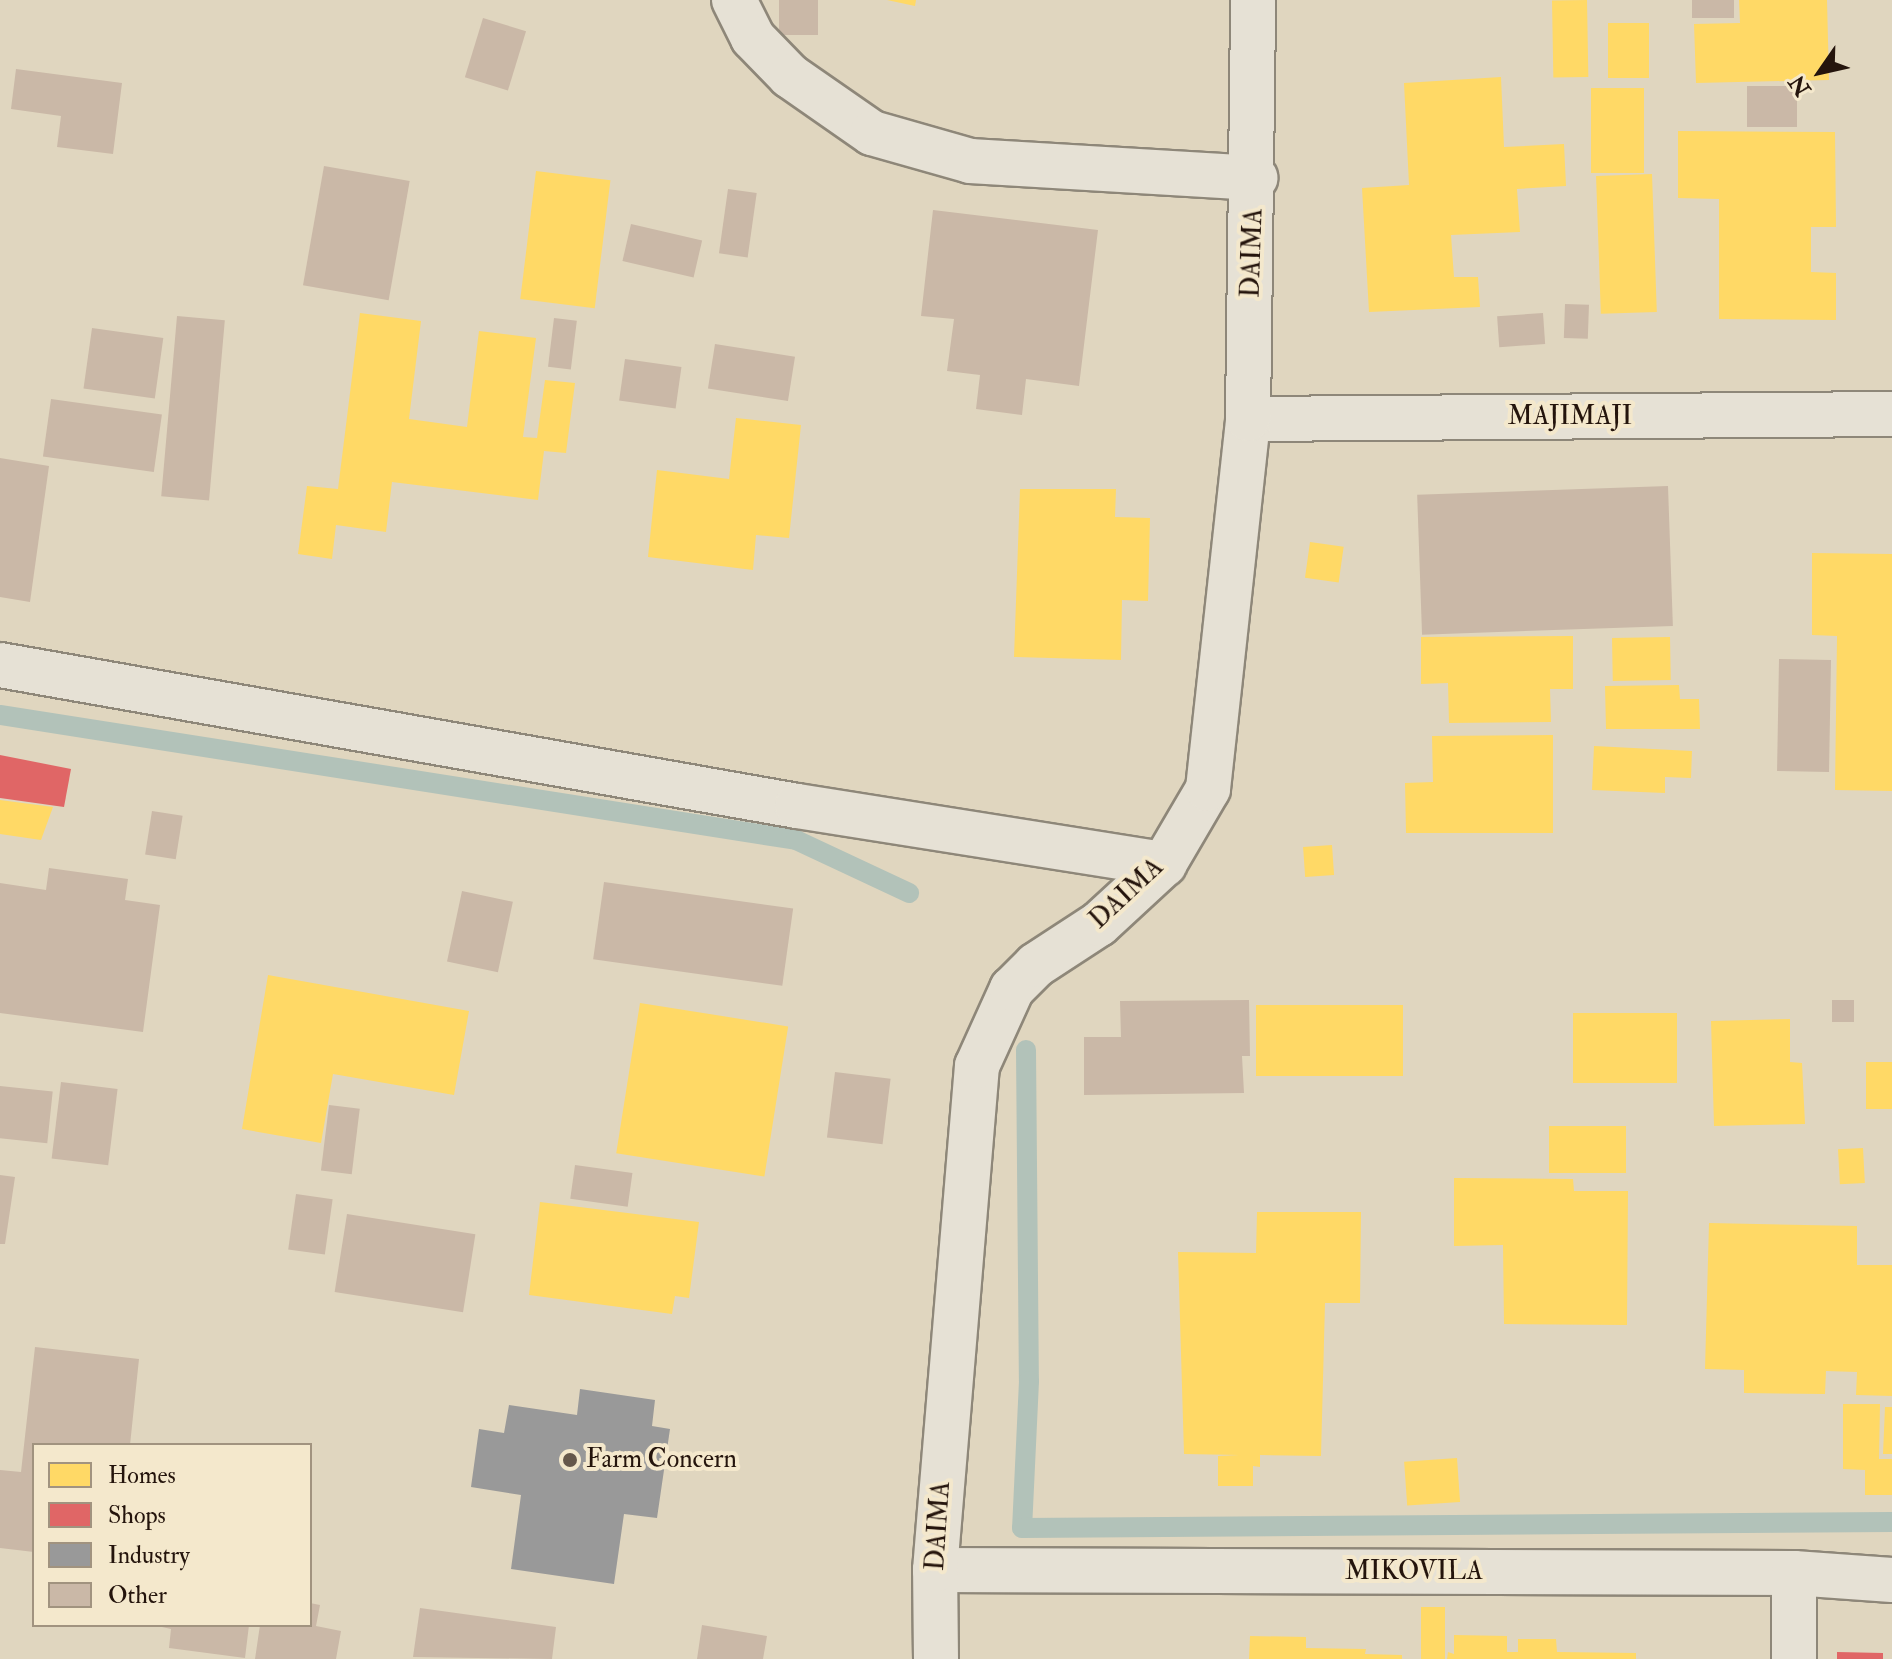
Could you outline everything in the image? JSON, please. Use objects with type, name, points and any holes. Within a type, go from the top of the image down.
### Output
[{"type":"street","points":[[734,0],[753,38],[790,76],[872,133],[970,161],[1255,178]]},
{"type":"street","name":"DAIMA","points":[[936,1659],[935,1570],[977,1066],[1012,989],[1036,965],[1099,924],[1164,864],[1208,789],[1248,419],[1255,178],[1253,0]]},
{"type":"street","name":"MAJIMAJI","points":[[1248,419],[1892,414]]},
{"type":"street","points":[[0,665],[797,806],[1164,864]]},
{"type":"street","name":"MIKOVILA","points":[[935,1570],[1794,1573],[1892,1580]]},
{"type":"street","points":[[1794,1573],[1794,1659]]},
{"type":"building: Homes","points":[[887,0],[916,0],[915,6]]},
{"type":"building: Homes","points":[[1587,0],[1588,77],[1553,78],[1552,1]]},
{"type":"building: Homes","points":[[1739,0],[1827,0],[1829,80],[1696,83],[1694,24],[1740,23]]},
{"type":"building: Homes","points":[[1608,23],[1649,23],[1649,78],[1608,78]]},
{"type":"building: Homes","points":[[1501,77],[1504,147],[1564,144],[1566,186],[1517,189],[1520,232],[1451,235],[1454,277],[1478,277],[1480,307],[1369,312],[1362,188],[1409,185],[1404,83]]},
{"type":"building: Homes","points":[[1591,88],[1644,88],[1644,173],[1591,173]]},
{"type":"building: Homes","points":[[1678,131],[1835,132],[1836,227],[1811,227],[1811,272],[1836,273],[1836,320],[1719,319],[1719,199],[1678,198]]},
{"type":"building: Homes","points":[[536,171],[610,180],[595,308],[520,299]]},
{"type":"building: Homes","points":[[1652,174],[1657,312],[1601,314],[1596,176]]},
{"type":"building: Homes","points":[[360,313],[421,321],[409,419],[467,427],[479,331],[536,338],[523,437],[537,438],[545,380],[575,383],[566,453],[544,451],[538,500],[392,482],[386,532],[336,525],[332,559],[298,554],[307,486],[338,489]]},
{"type":"building: Homes","points":[[736,418],[801,425],[789,538],[756,535],[753,570],[648,557],[657,470],[729,479]]},
{"type":"building: Homes","points":[[1020,489],[1116,489],[1115,517],[1150,518],[1148,601],[1122,600],[1121,660],[1014,657]]},
{"type":"building: Homes","points":[[1310,542],[1344,547],[1339,582],[1305,578]]},
{"type":"building: Homes","points":[[1812,553],[1892,554],[1892,791],[1835,790],[1837,636],[1812,635]]},
{"type":"building: Homes","points":[[1573,636],[1573,689],[1550,689],[1551,722],[1449,723],[1448,683],[1421,684],[1421,637]]},
{"type":"building: Homes","points":[[1670,637],[1671,680],[1613,681],[1612,638]]},
{"type":"building: Homes","points":[[1679,685],[1680,699],[1699,699],[1700,729],[1606,729],[1605,686]]},
{"type":"building: Homes","points":[[1553,735],[1553,833],[1406,833],[1405,783],[1433,782],[1432,736]]},
{"type":"building: Homes","points":[[1594,746],[1692,751],[1691,778],[1665,777],[1665,793],[1592,790]]},
{"type":"building: Homes","points":[[0,800],[53,807],[41,840],[0,834]]},
{"type":"building: Homes","points":[[1332,845],[1334,875],[1305,877],[1303,847]]},
{"type":"building: Homes","points":[[268,975],[469,1011],[454,1095],[333,1074],[321,1143],[242,1129]]},
{"type":"building: Homes","points":[[640,1003],[788,1026],[764,1177],[616,1153]]},
{"type":"building: Homes","points":[[1256,1005],[1403,1005],[1403,1076],[1256,1076]]},
{"type":"building: Homes","points":[[1573,1013],[1677,1013],[1677,1083],[1573,1083]]},
{"type":"building: Homes","points":[[1790,1019],[1790,1062],[1802,1063],[1805,1124],[1714,1126],[1711,1021]]},
{"type":"building: Homes","points":[[1866,1062],[1892,1062],[1892,1109],[1866,1109]]},
{"type":"building: Homes","points":[[1549,1126],[1626,1126],[1626,1173],[1549,1173]]},
{"type":"building: Homes","points":[[1863,1148],[1865,1183],[1840,1184],[1838,1149]]},
{"type":"building: Homes","points":[[1454,1178],[1573,1179],[1574,1191],[1628,1191],[1627,1325],[1504,1324],[1503,1245],[1454,1246]]},
{"type":"building: Homes","points":[[540,1202],[699,1222],[689,1298],[675,1296],[672,1314],[529,1295]]},
{"type":"building: Homes","points":[[1257,1212],[1361,1212],[1360,1303],[1325,1303],[1321,1456],[1260,1455],[1260,1467],[1253,1466],[1253,1486],[1218,1486],[1218,1456],[1239,1455],[1184,1454],[1178,1252],[1256,1253]]},
{"type":"building: Homes","points":[[1709,1223],[1857,1226],[1857,1265],[1892,1265],[1892,1396],[1856,1395],[1857,1372],[1826,1371],[1825,1394],[1744,1393],[1744,1370],[1705,1369]]},
{"type":"building: Homes","points":[[1843,1404],[1880,1404],[1879,1459],[1892,1459],[1892,1495],[1865,1495],[1865,1470],[1843,1469]]},
{"type":"building: Homes","points":[[1885,1407],[1892,1407],[1892,1454],[1883,1454]]},
{"type":"building: Homes","points":[[1457,1458],[1460,1502],[1407,1506],[1404,1462]]},
{"type":"building: Homes","points":[[1421,1607],[1445,1607],[1445,1659],[1421,1659]]},
{"type":"building: Homes","points":[[1454,1635],[1507,1636],[1507,1652],[1518,1652],[1518,1639],[1556,1639],[1557,1652],[1636,1653],[1636,1659],[1447,1659],[1448,1652],[1454,1654]]},
{"type":"building: Homes","points":[[1250,1636],[1306,1637],[1306,1648],[1366,1649],[1365,1654],[1402,1655],[1402,1659],[1249,1659]]},
{"type":"building: Shops","points":[[0,755],[71,769],[64,807],[0,798]]},
{"type":"building: Shops","points":[[1837,1652],[1883,1653],[1883,1659],[1837,1659]]},
{"type":"building: Industry","name":"Farm Concern","points":[[580,1389],[655,1400],[652,1426],[670,1429],[657,1518],[624,1514],[614,1584],[511,1569],[521,1495],[471,1487],[479,1429],[504,1433],[509,1405],[577,1415]]},
{"type":"building: Other","points":[[779,0],[818,0],[818,35],[779,35]]},
{"type":"building: Other","points":[[1692,0],[1734,0],[1734,18],[1692,18]]},
{"type":"building: Other","points":[[483,18],[526,31],[508,90],[465,77]]},
{"type":"building: Other","points":[[16,69],[122,83],[113,154],[57,147],[61,116],[11,109]]},
{"type":"building: Other","points":[[1747,86],[1797,86],[1797,127],[1747,127]]},
{"type":"building: Other","points":[[324,166],[410,181],[389,300],[303,285]]},
{"type":"building: Other","points":[[728,189],[757,193],[748,257],[719,253]]},
{"type":"building: Other","points":[[933,210],[1098,230],[1079,386],[1026,379],[1022,415],[976,409],[980,375],[947,371],[954,319],[921,316]]},
{"type":"building: Other","points":[[631,224],[702,240],[694,277],[622,261]]},
{"type":"building: Other","points":[[1565,304],[1589,305],[1588,339],[1564,338]]},
{"type":"building: Other","points":[[1543,313],[1545,344],[1499,347],[1497,316]]},
{"type":"building: Other","points":[[177,316],[225,320],[209,500],[161,496]]},
{"type":"building: Other","points":[[554,318],[577,321],[571,369],[548,367]]},
{"type":"building: Other","points":[[92,328],[163,338],[155,398],[84,388]]},
{"type":"building: Other","points":[[715,344],[795,357],[788,401],[708,388]]},
{"type":"building: Other","points":[[625,359],[681,367],[676,409],[619,401]]},
{"type":"building: Other","points":[[51,399],[162,415],[154,472],[43,456]]},
{"type":"building: Other","points":[[0,458],[49,466],[30,602],[0,597]]},
{"type":"building: Other","points":[[1668,486],[1673,626],[1422,635],[1417,495]]},
{"type":"building: Other","points":[[1779,659],[1831,660],[1829,772],[1777,771]]},
{"type":"building: Other","points":[[152,811],[183,816],[176,859],[145,854]]},
{"type":"building: Other","points":[[49,868],[128,879],[125,900],[160,905],[143,1032],[0,1013],[0,883],[46,890]]},
{"type":"building: Other","points":[[604,882],[793,909],[782,986],[593,959]]},
{"type":"building: Other","points":[[462,891],[513,902],[498,972],[447,961]]},
{"type":"building: Other","points":[[1249,1000],[1250,1056],[1242,1056],[1244,1093],[1084,1095],[1084,1037],[1121,1037],[1120,1001]]},
{"type":"building: Other","points":[[1832,1000],[1854,1000],[1854,1022],[1832,1022]]},
{"type":"building: Other","points":[[835,1072],[891,1079],[883,1144],[827,1138]]},
{"type":"building: Other","points":[[61,1082],[118,1089],[108,1165],[52,1158]]},
{"type":"building: Other","points":[[0,1086],[53,1092],[47,1143],[0,1138]]},
{"type":"building: Other","points":[[329,1105],[360,1109],[352,1174],[321,1171]]},
{"type":"building: Other","points":[[575,1165],[632,1173],[628,1207],[570,1199]]},
{"type":"building: Other","points":[[0,1175],[15,1177],[5,1244],[0,1244]]},
{"type":"building: Other","points":[[296,1194],[333,1199],[325,1255],[288,1249]]},
{"type":"building: Other","points":[[347,1214],[475,1234],[463,1312],[335,1292]]},
{"type":"building: Other","points":[[35,1347],[139,1359],[130,1443],[32,1443],[32,1552],[0,1548],[0,1470],[21,1472]]},
{"type":"building: Other","points":[[312,1603],[320,1605],[316,1626],[341,1631],[336,1659],[255,1659],[260,1627],[312,1627]]},
{"type":"building: Other","points":[[420,1608],[556,1627],[552,1659],[413,1657]]},
{"type":"building: Other","points":[[702,1625],[767,1636],[763,1659],[697,1659]]},
{"type":"building: Other","points":[[162,1627],[249,1627],[245,1658],[169,1648],[171,1629]]},
{"type":"waterway","points":[[0,715],[796,840],[909,893]]},
{"type":"waterway","points":[[1026,1050],[1029,1381],[1022,1528],[1892,1522]]},
{"type":"place","name":"Farm Concern","points":[[570,1460]]}]
